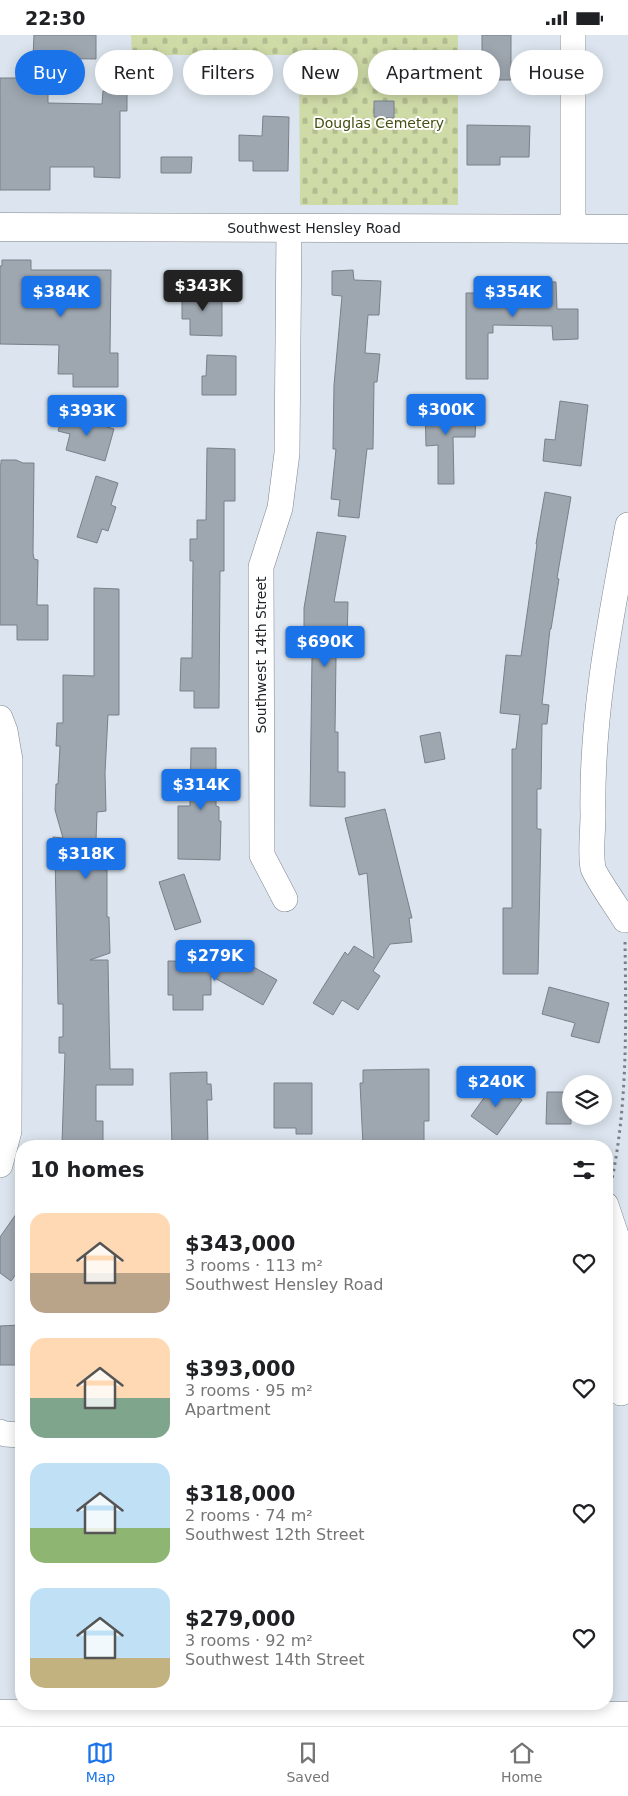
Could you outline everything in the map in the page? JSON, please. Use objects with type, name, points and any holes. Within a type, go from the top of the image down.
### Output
[{"type":"street","points":[[573,35],[573,228]]},
{"type":"street","name":"Southwest Hensley Road","points":[[0,227],[628,229]]},
{"type":"street","name":"Southwest 14th Street","points":[[285,899],[262,855],[261,567],[280,508],[288,453],[289,228]]},
{"type":"street","points":[[625,920],[593,870],[592,797],[600,685],[628,525]]},
{"type":"street","points":[[0,718],[5,731],[10,760],[4,915],[9,1131],[0,1165]]},
{"type":"street","points":[[613,1222],[619,1245],[618,1393]]},
{"type":"street","points":[[0,1432],[15,1435]]},
{"type":"street","points":[[15,1718],[628,1716]]},
{"type":"path","points":[[613,1175],[617,1159],[627,1066],[625,920]]},
{"type":"green space","name":"Douglas Cemetery","points":[[131,35],[458,35],[458,50],[368,50],[368,95],[458,95],[458,205],[300,205],[299,95],[358,95],[358,50],[283,50],[283,55],[273,55],[273,50],[183,50],[183,55],[173,55],[173,50],[132,50]]},
{"type":"building","points":[[34,35],[96,35],[95,59],[85,59],[85,50],[33,50]]},
{"type":"building","points":[[482,35],[511,35],[510,80],[500,80],[500,50],[482,50]]},
{"type":"building","points":[[0,78],[15,78],[15,95],[48,95],[48,103],[102,104],[103,95],[127,95],[127,111],[120,111],[120,178],[94,177],[94,167],[50,167],[50,190],[0,190]]},
{"type":"building","points":[[374,101],[394,101],[394,118],[374,117]]},
{"type":"building","points":[[263,116],[289,117],[288,171],[253,171],[253,161],[239,161],[239,135],[262,136]]},
{"type":"building","points":[[467,125],[530,126],[529,157],[500,157],[500,165],[467,165]]},
{"type":"building","points":[[161,157],[192,157],[191,173],[161,173]]},
{"type":"building","points":[[2,260],[31,260],[31,270],[111,270],[110,353],[118,353],[118,387],[73,387],[73,374],[58,374],[59,345],[0,344],[0,266],[2,266]]},
{"type":"building","points":[[353,270],[354,280],[381,281],[379,315],[368,315],[365,353],[380,354],[377,382],[374,382],[373,449],[367,449],[359,518],[338,516],[340,500],[331,499],[336,449],[333,449],[334,385],[342,296],[332,295],[332,271]]},
{"type":"building","points":[[499,281],[556,282],[557,309],[578,309],[578,339],[553,340],[552,326],[493,325],[493,333],[488,333],[488,379],[466,379],[466,293],[499,293]]},
{"type":"building","points":[[182,291],[222,292],[222,336],[190,335],[190,319],[182,319]]},
{"type":"building","points":[[207,355],[236,356],[236,395],[202,395],[202,376],[206,376]]},
{"type":"building","points":[[560,401],[588,405],[581,466],[543,461],[545,439],[555,440]]},
{"type":"building","points":[[452,403],[453,419],[476,419],[475,437],[453,437],[454,484],[438,484],[438,445],[426,446],[425,404]]},
{"type":"building","points":[[63,414],[114,429],[105,461],[66,450],[70,434],[58,431]]},
{"type":"building","points":[[207,448],[235,449],[235,501],[224,501],[224,571],[220,571],[219,708],[194,708],[194,691],[180,691],[181,658],[192,658],[193,561],[190,561],[190,539],[197,539],[197,520],[206,520]]},
{"type":"building","points":[[1,460],[34,463],[33,553],[34,559],[38,560],[37,605],[48,605],[48,640],[17,640],[17,625],[0,625]]},
{"type":"building","points":[[96,476],[118,483],[111,505],[116,507],[108,531],[102,529],[97,543],[77,537]]},
{"type":"building","points":[[545,492],[571,497],[557,578],[559,579],[550,629],[542,704],[549,705],[547,724],[542,724],[541,789],[537,789],[537,829],[541,829],[538,974],[503,974],[503,908],[512,908],[512,749],[516,749],[520,715],[500,713],[506,655],[521,656]]},
{"type":"building","points":[[317,532],[346,536],[334,602],[348,602],[347,641],[340,640],[340,657],[336,657],[335,732],[338,732],[338,772],[345,772],[345,807],[310,806],[312,657],[309,657],[309,640],[304,640],[304,608]]},
{"type":"building","points":[[94,588],[119,589],[119,715],[108,715],[105,773],[106,811],[97,812],[95,869],[107,870],[107,917],[109,917],[110,953],[90,960],[108,960],[110,1069],[133,1069],[133,1085],[96,1085],[96,1121],[103,1121],[103,1140],[62,1140],[65,1053],[59,1053],[59,1037],[63,1037],[63,1004],[58,1004],[55,855],[52,855],[53,837],[63,838],[55,810],[60,746],[56,746],[57,723],[63,723],[63,675],[94,676]]},
{"type":"building","points":[[440,732],[445,759],[425,763],[420,736]]},
{"type":"building","points":[[191,748],[216,748],[216,806],[219,807],[219,821],[221,821],[220,860],[178,859],[178,806],[190,806]]},
{"type":"building","points":[[385,809],[412,918],[409,918],[412,942],[390,944],[373,971],[380,976],[358,1010],[342,1000],[333,1015],[313,1003],[345,952],[348,955],[354,946],[374,958],[367,873],[359,875],[345,818]]},
{"type":"building","points":[[184,874],[201,922],[175,930],[159,882]]},
{"type":"building","points":[[237,958],[277,980],[263,1005],[211,976],[211,995],[203,995],[203,1010],[173,1010],[173,995],[168,995],[168,961],[235,962]]},
{"type":"building","points":[[549,987],[609,1003],[599,1043],[571,1036],[575,1023],[542,1014]]},
{"type":"building","points":[[429,1069],[429,1121],[424,1121],[424,1140],[363,1140],[360,1083],[363,1083],[363,1070]]},
{"type":"building","points":[[207,1072],[207,1084],[211,1084],[212,1100],[207,1100],[208,1140],[172,1140],[170,1073]]},
{"type":"building","points":[[496,1081],[522,1100],[497,1135],[471,1116]]},
{"type":"building","points":[[274,1083],[312,1083],[312,1134],[296,1134],[296,1128],[274,1128]]},
{"type":"building","points":[[547,1092],[562,1092],[562,1124],[546,1124]]},
{"type":"building","points":[[15,1216],[15,1275],[11,1281],[0,1273],[0,1237]]},
{"type":"building","points":[[15,1325],[15,1365],[0,1365],[0,1326]]}]
